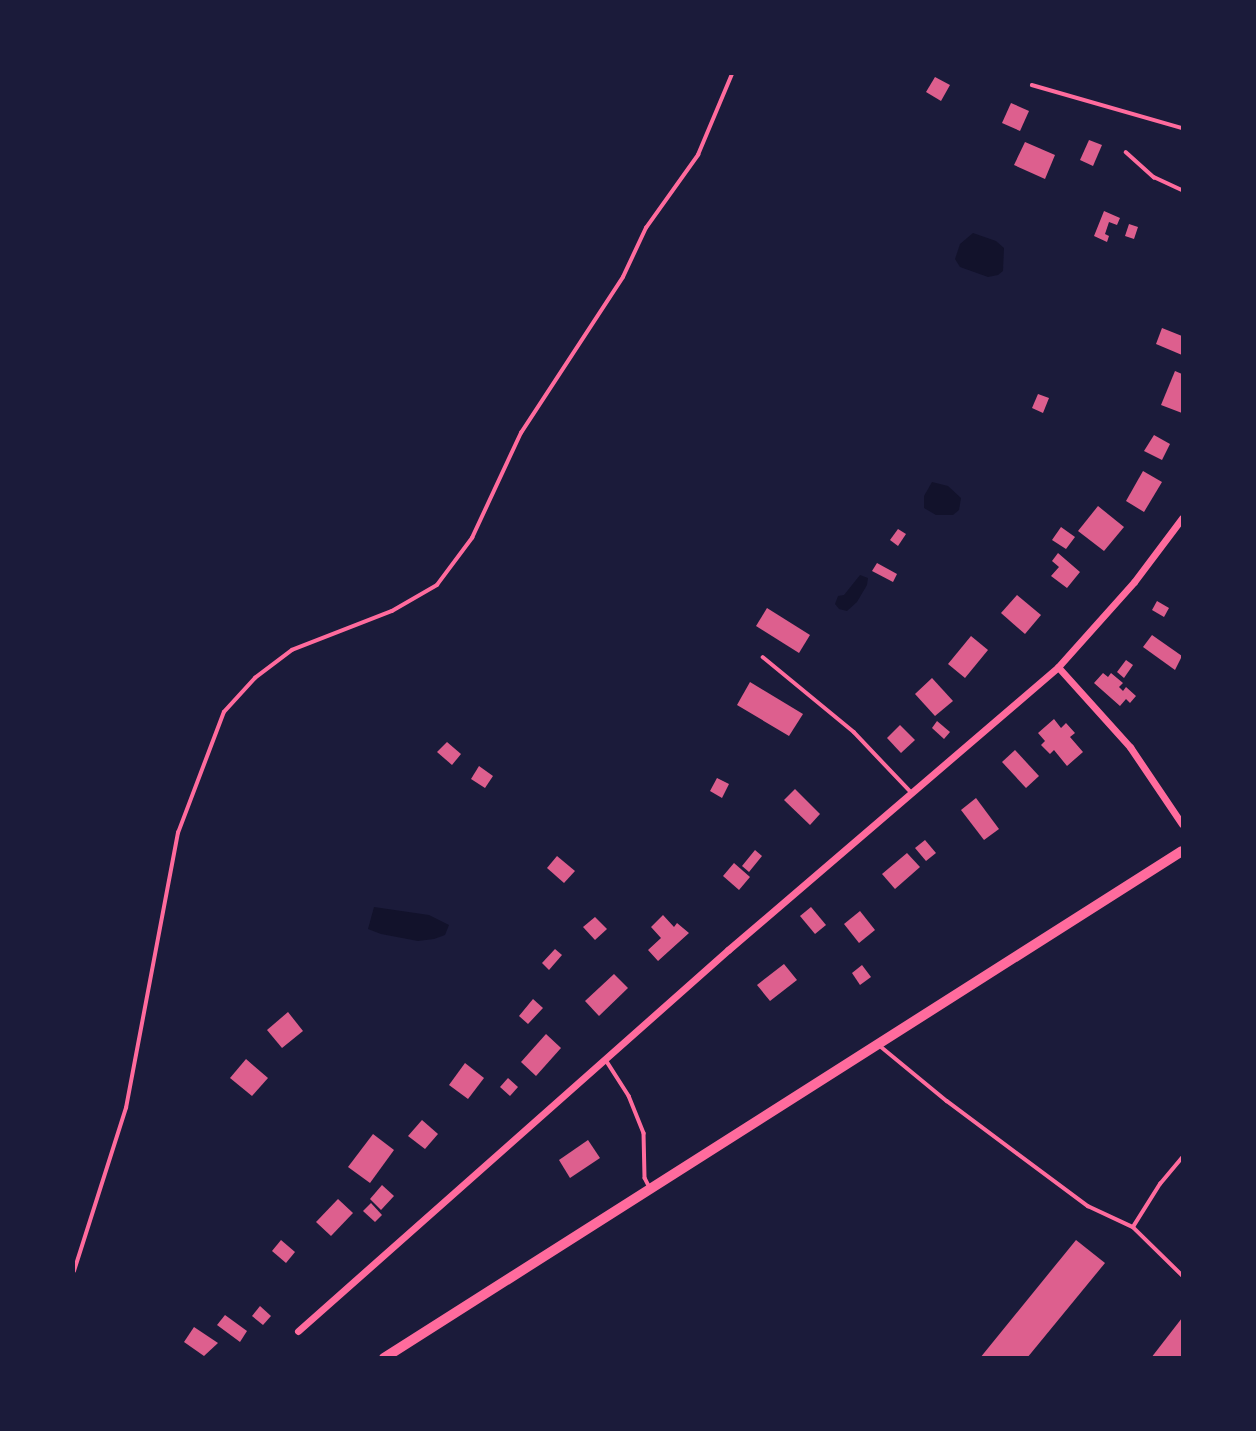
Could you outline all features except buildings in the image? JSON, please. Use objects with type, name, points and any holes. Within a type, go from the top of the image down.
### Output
[{"type":"main road","points":[[384,1357],[1182,851]]},
{"type":"street","points":[[298,1331],[605,1059],[1058,667],[1134,582],[1182,518]]},
{"type":"street","points":[[1058,667],[1130,747],[1182,824]]},
{"type":"lane","points":[[74,1271],[126,1108],[178,833],[224,712],[255,678],[292,650],[392,611],[437,585],[472,538],[521,433],[622,277],[646,228],[698,155],[732,74]]},
{"type":"lane","points":[[1031,85],[1182,128]]},
{"type":"lane","points":[[1126,152],[1154,177],[1182,190]]},
{"type":"lane","points":[[763,657],[853,732],[912,793]]},
{"type":"lane","points":[[879,1045],[947,1101],[1088,1206],[1133,1227],[1182,1275]]},
{"type":"lane","points":[[605,1059],[629,1096],[644,1133],[645,1178],[650,1188]]},
{"type":"lane","points":[[1133,1227],[1160,1184],[1182,1158]]},
{"type":"shaded area","points":[[973,233],[996,241],[1004,248],[1003,271],[998,275],[988,277],[960,267],[955,259],[960,244]]},
{"type":"shaded area","points":[[932,482],[948,486],[961,498],[959,510],[953,515],[936,515],[924,508],[924,496]]},
{"type":"shaded area","points":[[860,575],[868,578],[857,602],[847,611],[839,609],[835,604],[838,596],[844,595]]},
{"type":"shaded area","points":[[374,907],[429,915],[449,925],[445,935],[434,939],[418,941],[381,934],[368,929]]}]
